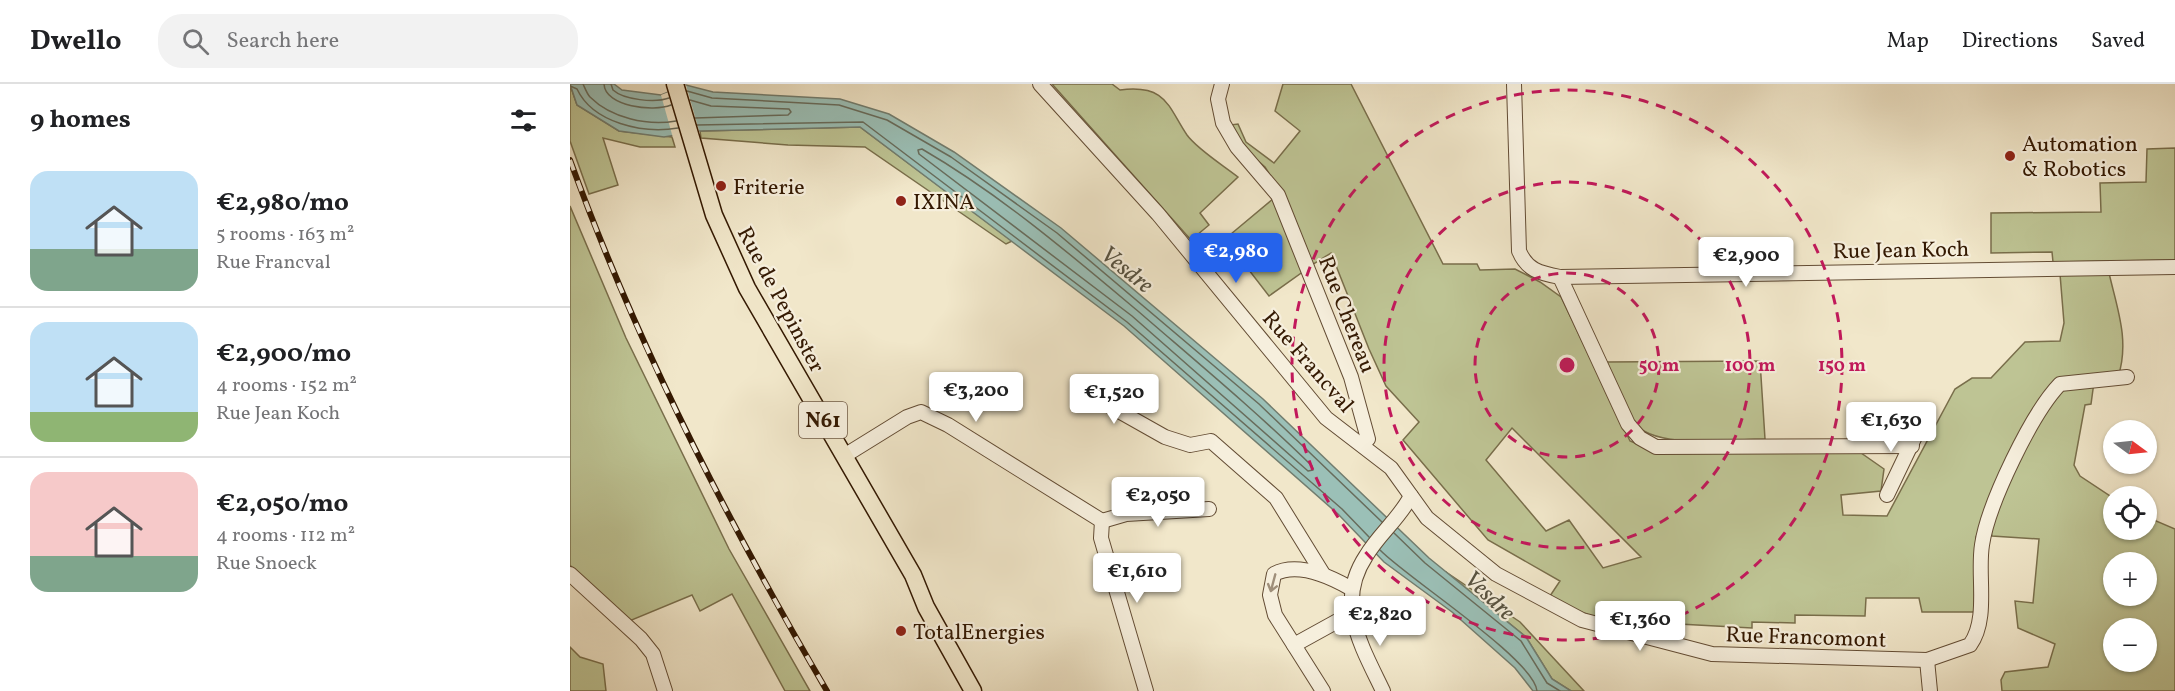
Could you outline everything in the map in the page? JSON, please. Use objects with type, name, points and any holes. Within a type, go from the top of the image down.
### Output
[{"type":"main road","name":"Rue de Pepinster","points":[[675,84],[690,141],[714,215],[747,288],[913,575],[926,607],[973,691]]},
{"type":"street","name":"Rue Francval","points":[[1040,84],[1158,213],[1326,418],[1391,468],[1408,502]]},
{"type":"street","name":"Rue Chereau","points":[[1222,84],[1218,99],[1223,123],[1237,147],[1278,195],[1351,377],[1368,439]]},
{"type":"street","name":"Rue Jean Koch","points":[[1514,84],[1519,250],[1529,268],[1560,277],[2175,267]]},
{"type":"street","points":[[1560,277],[1628,424],[1640,438],[1656,447],[1912,446]]},
{"type":"street","name":"Rue Francomont","points":[[1408,502],[1496,574],[1582,620],[1712,654],[1927,660],[1960,650],[1974,639],[1980,609],[1982,545],[1987,524],[2022,444],[2045,400],[2060,384],[2127,377]]},
{"type":"street","points":[[1078,388],[1165,437],[1190,445],[1211,441],[1276,498],[1323,574]]},
{"type":"street","points":[[844,456],[907,417],[921,412],[948,425],[1102,521],[1126,514],[1209,509]]},
{"type":"street","points":[[1887,495],[1922,424]]},
{"type":"street","points":[[1383,691],[1359,637],[1352,613],[1350,588],[1366,555],[1408,502]]},
{"type":"street","points":[[1102,521],[1101,538],[1146,691]]},
{"type":"street","points":[[1323,691],[1275,615],[1270,595],[1274,574],[1282,570],[1323,574],[1350,588]]},
{"type":"street","points":[[570,574],[653,654],[665,691]]},
{"type":"street","points":[[1294,645],[1352,613]]},
{"type":"street","points":[[1927,660],[1930,691]]},
{"type":"green space","points":[[1052,84],[1112,84],[1120,90],[1148,91],[1164,100],[1191,140],[1238,177],[1200,213],[1209,225],[1191,240]]},
{"type":"green space","points":[[1283,84],[1351,84],[1443,264],[1477,264],[1480,270],[1515,269],[1540,282],[1561,297],[1630,441],[1658,453],[1861,453],[1884,469],[1881,491],[1841,495],[1843,515],[1887,516],[1955,389],[1972,378],[1991,378],[2025,342],[2060,341],[2064,323],[2060,274],[2109,273],[2123,338],[2118,377],[2064,378],[1976,537],[1974,612],[1922,612],[1919,598],[1866,598],[1865,616],[1795,615],[1795,623],[1752,622],[1752,628],[1679,624],[1680,616],[1636,602],[1627,630],[1548,599],[1560,581],[1488,540],[1403,440],[1419,422],[1386,386],[1331,253],[1312,265],[1288,204],[1265,167],[1241,146],[1230,125],[1238,124],[1246,142],[1274,163],[1300,131],[1275,111]],"holes":[[[1512,428],[1641,557],[1603,568],[1569,520],[1546,531],[1486,460]]]},
{"type":"green space","points":[[570,85],[577,105],[619,131],[672,137],[675,147],[640,147],[603,138],[618,185],[589,194],[570,141]]},
{"type":"green space","points":[[860,127],[1012,241],[1006,244],[865,147],[788,145],[701,138],[700,131]]},
{"type":"green space","points":[[2175,148],[2175,260],[2053,262],[2052,252],[1991,253],[1991,213],[2101,212],[2100,183],[2146,182],[2147,149]]},
{"type":"green space","points":[[1274,198],[1304,271],[1269,296],[1225,239]]},
{"type":"green space","points":[[570,206],[626,338],[729,549],[810,691],[785,691],[732,594],[700,611],[692,595],[627,622],[584,584],[570,565]]},
{"type":"green space","points":[[1760,361],[1765,439],[1714,441],[1675,440],[1643,430],[1628,415],[1606,362]]},
{"type":"green space","points":[[2094,382],[2091,404],[2085,405],[2074,465],[2080,476],[2103,491],[2103,540],[2157,540],[2157,521],[2175,529],[2175,691],[2002,691],[2001,680],[2005,672],[2048,667],[2055,644],[2018,628],[2015,601],[2033,603],[2039,539],[1992,536],[1988,523],[2031,429],[2061,386]]},
{"type":"green space","points":[[1446,572],[1520,622],[1584,691],[1571,691],[1552,679],[1526,637]]},
{"type":"green space","points":[[570,647],[580,657],[603,664],[606,691],[570,691]]},
{"type":"water","name":"Vesdre","points":[[570,84],[614,84],[622,90],[661,95],[686,85],[713,92],[840,99],[889,114],[954,152],[1061,228],[1263,399],[1429,558],[1526,637],[1552,679],[1571,691],[1533,691],[1515,668],[1452,612],[1384,562],[1338,514],[1124,326],[860,127],[700,131],[664,137],[619,131],[577,105]]},
{"type":"pier","points":[[686,85],[700,134],[673,138],[661,95]]},
{"type":"railway","points":[[570,160],[624,297],[686,431],[754,562],[827,691]]},
{"type":"place","name":"Automation & Robotics","points":[[2010,156]]},
{"type":"place","name":"Friterie","points":[[721,186]]},
{"type":"place","name":"IXINA","points":[[901,201]]},
{"type":"place","name":"TotalEnergies","points":[[901,631]]}]
